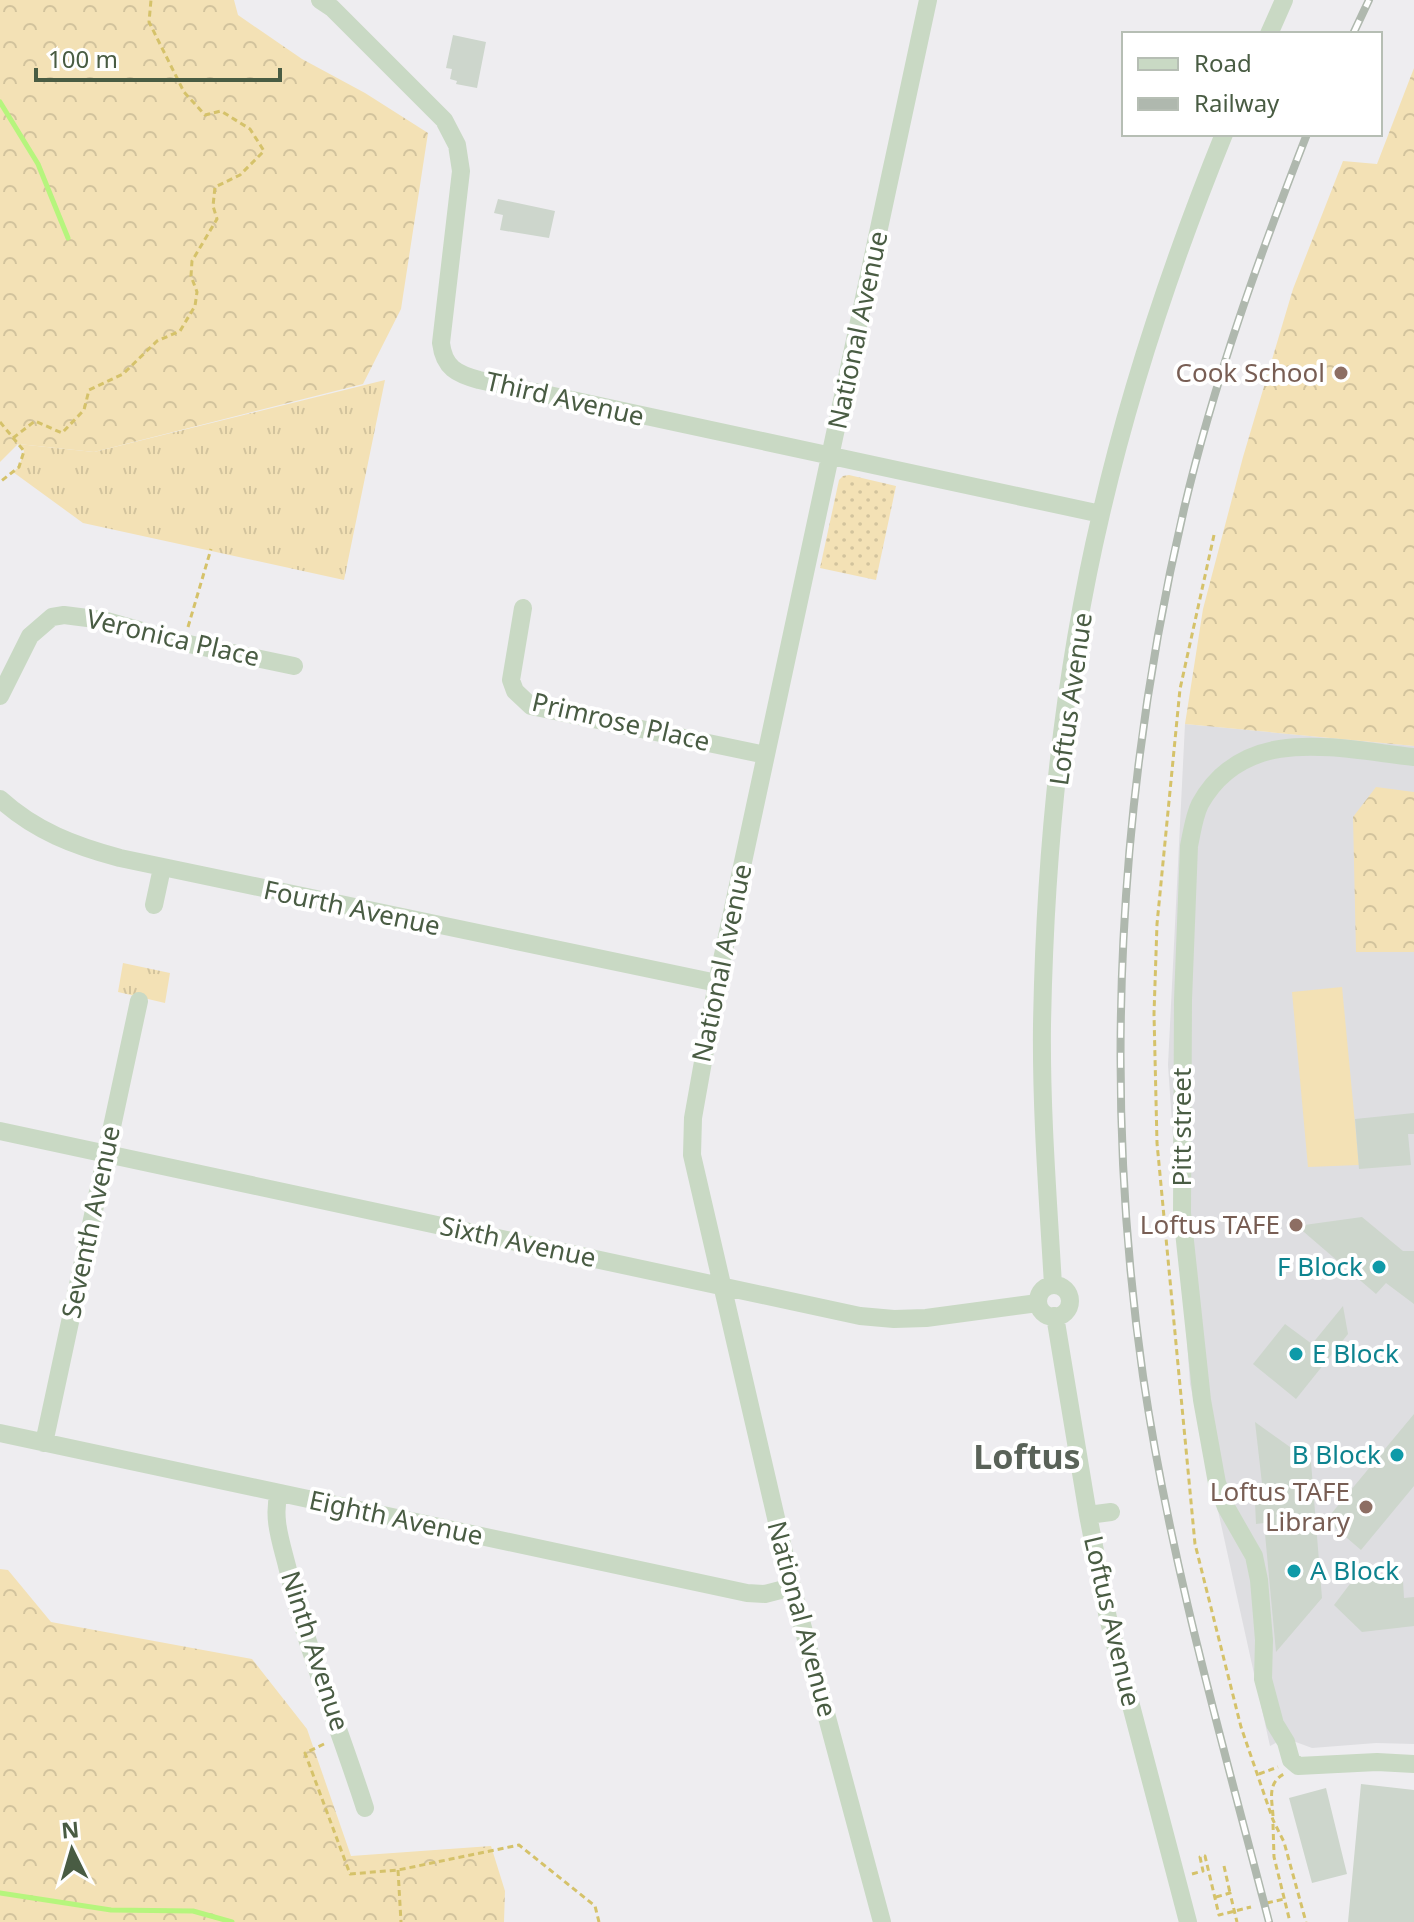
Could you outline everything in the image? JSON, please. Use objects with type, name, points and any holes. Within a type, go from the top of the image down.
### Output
[{"type":"street","name":"Third Avenue","points":[[320,0],[332,8],[424,99],[453,134],[461,171],[441,343],[442,354],[452,370],[479,380],[1101,514]]},
{"type":"street","name":"National Avenue","points":[[882,1922],[792,1587],[692,1155],[695,1102],[717,983],[928,0]]},
{"type":"street","points":[[1270,32],[1284,0]]},
{"type":"street","name":"Loftus Avenue","points":[[1053,1285],[1042,1041],[1047,891],[1070,681],[1101,514],[1156,318],[1188,223],[1223,136]]},
{"type":"street","name":"Primrose Place","points":[[523,608],[511,680],[515,691],[531,706],[766,755]]},
{"type":"street","name":"Veronica Place","points":[[0,696],[30,636],[52,617],[79,615],[184,643],[294,666]]},
{"type":"street","name":"Pitt street","points":[[1295,1765],[1275,1724],[1263,1679],[1263,1625],[1254,1556],[1226,1507],[1217,1483],[1202,1400],[1182,1213],[1183,1000],[1189,846],[1199,806],[1219,776],[1254,754],[1291,746],[1414,757]]},
{"type":"street","name":"Fourth Avenue","points":[[0,799],[42,829],[74,846],[162,868],[717,983]]},
{"type":"street","points":[[154,905],[162,868]]},
{"type":"street","name":"Seventh Avenue","points":[[44,1443],[139,1001]]},
{"type":"street","name":"Sixth Avenue","points":[[0,1131],[860,1316],[894,1319],[1038,1303]]},
{"type":"street","points":[[1053,1285],[1062,1287],[1070,1299],[1064,1313],[1055,1316],[1044,1313],[1038,1303],[1044,1289],[1053,1285]]},
{"type":"street","name":"Loftus Avenue","points":[[1055,1316],[1108,1618],[1188,1922]]},
{"type":"street","name":"Eighth Avenue","points":[[0,1433],[747,1593],[765,1594],[792,1587]]},
{"type":"street","name":"Ninth Avenue","points":[[279,1493],[277,1523],[295,1601],[365,1808]]},
{"type":"street","points":[[1088,1515],[1111,1512]]},
{"type":"street","points":[[1295,1765],[1414,1764]]},
{"type":"path","points":[[13,438],[35,421],[62,433],[84,410],[89,390],[123,374],[157,341],[180,331],[195,306],[197,292],[191,276],[192,261],[217,219],[213,206],[215,187],[240,175],[264,151],[250,129],[221,111],[205,115],[184,92],[149,22],[151,0]]},
{"type":"path","points":[[0,422],[24,451],[19,467],[0,482]]},
{"type":"path","points":[[184,643],[211,549]]},
{"type":"path","points":[[342,1736],[305,1753],[350,1874],[398,1870],[519,1845],[595,1906],[599,1922]]},
{"type":"path","points":[[1290,1922],[1274,1857],[1271,1785],[1274,1779],[1295,1765]]},
{"type":"path","points":[[1192,1874],[1203,1871],[1200,1857],[1205,1856],[1219,1915],[1251,1907]]},
{"type":"path","points":[[1224,1866],[1237,1922]]},
{"type":"path","points":[[398,1870],[401,1922]]},
{"type":"path","points":[[1215,1897],[1230,1893]]},
{"type":"path","points":[[1267,1903],[1284,1899]]},
{"type":"path","points":[[1227,1913],[1229,1922]]},
{"type":"shaded area","name":"Loftus TAFE","points":[[1185,724],[1414,746],[1414,1744],[1376,1743],[1312,1748],[1285,1738],[1270,1746],[1190,1384],[1168,1065]]},
{"type":"green space","points":[[0,0],[234,0],[238,15],[302,59],[365,93],[428,133],[401,309],[363,384],[94,452],[18,444],[0,462]]},
{"type":"green space","points":[[1414,68],[1414,746],[1185,724],[1203,609],[1243,457],[1293,289],[1343,161],[1377,164]]},
{"type":"green space","points":[[385,380],[344,580],[83,523],[13,472],[19,467],[24,451],[18,444],[94,452]]},
{"type":"green space","points":[[849,475],[896,486],[876,580],[820,568],[839,480]]},
{"type":"green space","points":[[1376,787],[1414,792],[1414,952],[1356,952],[1353,817]]},
{"type":"green space","points":[[123,963],[170,973],[165,1003],[118,992]]},
{"type":"green space","points":[[1342,987],[1359,1165],[1308,1167],[1292,992]]},
{"type":"green space","points":[[0,1569],[8,1570],[51,1622],[252,1659],[307,1729],[351,1856],[491,1846],[505,1891],[504,1922],[0,1922]]},
{"type":"building","points":[[453,35],[486,42],[477,88],[456,84],[457,81],[450,79],[452,69],[446,68]]},
{"type":"building","points":[[498,199],[555,211],[549,238],[500,230],[503,215],[494,213]]},
{"type":"building","points":[[1414,1113],[1414,1134],[1408,1134],[1411,1165],[1359,1169],[1355,1119]]},
{"type":"building","name":"F Block","points":[[1362,1217],[1403,1251],[1414,1251],[1414,1304],[1386,1283],[1376,1294],[1297,1226]]},
{"type":"building","name":"E Block","points":[[1343,1306],[1348,1334],[1296,1399],[1253,1364],[1285,1324],[1312,1344]]},
{"type":"building","name":"B Block","points":[[1414,1414],[1414,1486],[1361,1550],[1326,1520]]},
{"type":"building","name":"A Block","points":[[1255,1422],[1311,1462],[1322,1598],[1276,1652],[1264,1523],[1256,1524],[1255,1502],[1264,1501]]},
{"type":"building","points":[[1380,1566],[1381,1583],[1403,1581],[1404,1598],[1414,1597],[1414,1626],[1362,1632],[1334,1605],[1362,1568]]},
{"type":"building","points":[[1361,1784],[1414,1790],[1414,1922],[1348,1922]]},
{"type":"building","points":[[1326,1788],[1347,1874],[1312,1883],[1289,1798]]},
{"type":"waterway","points":[[0,102],[38,164],[68,238]]},
{"type":"waterway","points":[[0,1893],[111,1910],[193,1911],[232,1922]]},
{"type":"railway","points":[[1354,32],[1369,0]]},
{"type":"railway","points":[[1269,1922],[1182,1582],[1143,1376],[1130,1268],[1123,1159],[1123,941],[1131,832],[1144,723],[1184,509],[1223,367],[1306,136]]},
{"type":"place","name":"Cook School","points":[[1341,373]]},
{"type":"place","name":"Loftus TAFE","points":[[1296,1225]]},
{"type":"place","name":"F Block","points":[[1379,1267]]},
{"type":"place","name":"E Block","points":[[1296,1354]]},
{"type":"place","name":"B Block","points":[[1397,1455]]},
{"type":"place","name":"Loftus TAFE Library","points":[[1366,1507]]},
{"type":"place","name":"A Block","points":[[1294,1571]]},
{"type":"district","name":"Loftus","points":[[1027,1457]]}]
